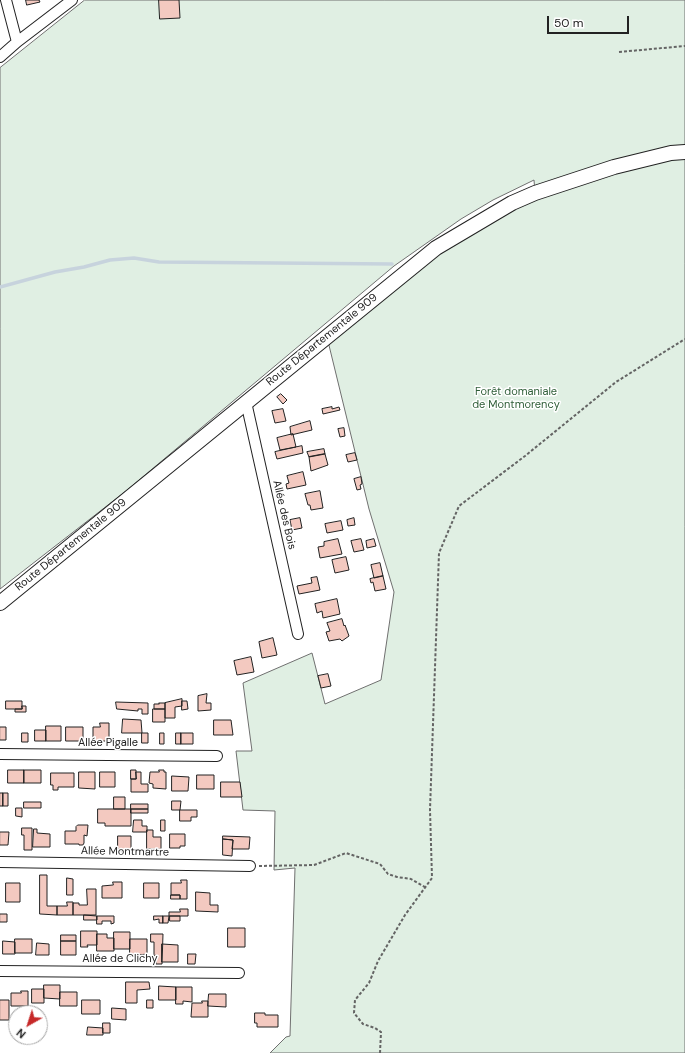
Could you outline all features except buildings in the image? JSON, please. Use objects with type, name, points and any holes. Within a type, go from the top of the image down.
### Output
[{"type":"main road","name":"Route Départementale 909","points":[[0,603],[436,248],[535,192],[592,174],[671,153],[685,152]]},
{"type":"street","points":[[6,0],[17,42]]},
{"type":"street","points":[[0,57],[17,42],[72,0]]},
{"type":"street","name":"Allée des Bois","points":[[246,402],[298,634]]},
{"type":"street","name":"Allée Pigalle","points":[[0,754],[217,756]]},
{"type":"street","name":"Allée Montmartre","points":[[0,862],[250,866]]},
{"type":"street","name":"Allée de Clichy","points":[[0,971],[239,973]]},
{"type":"path","points":[[619,52],[685,46]]},
{"type":"path","points":[[380,1053],[381,1032],[364,1024],[354,1013],[354,1000],[369,983],[378,961],[405,915],[432,878],[430,810],[439,553],[459,506],[525,456],[616,382],[685,339]]},
{"type":"path","points":[[250,866],[314,865],[346,853],[380,864],[388,874],[411,879],[426,887]]},
{"type":"green space","name":"Forêt domaniale de Montmorency","points":[[85,0],[685,0],[685,1053],[270,1053],[286,1037],[290,1036],[295,868],[274,870],[275,811],[243,810],[236,751],[252,751],[243,683],[312,653],[325,704],[381,680],[394,592],[369,509],[325,329],[436,248],[535,193],[534,180],[493,200],[461,219],[394,266],[126,491],[0,589],[0,68]]},
{"type":"waterway","points":[[0,287],[55,272],[84,267],[110,260],[134,258],[159,262],[392,264]]}]
